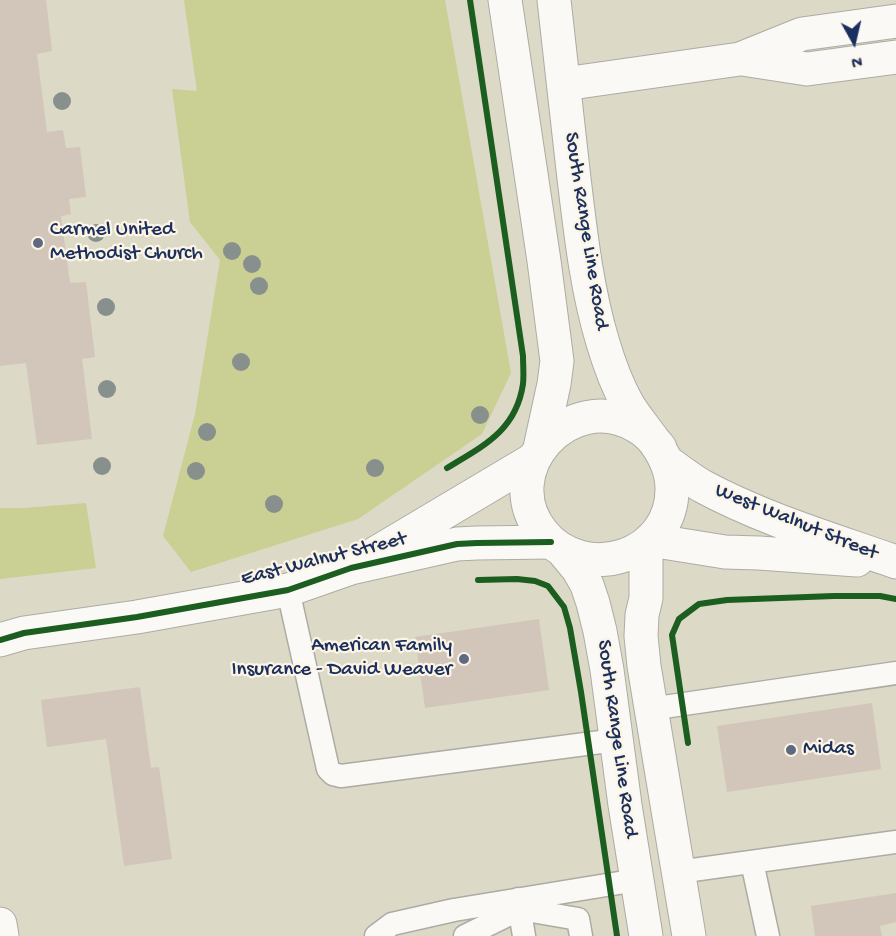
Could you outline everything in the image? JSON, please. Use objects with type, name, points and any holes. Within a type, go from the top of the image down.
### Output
[{"type":"main road","points":[[506,0],[557,361],[554,384],[537,453],[529,473],[527,488],[533,518],[541,531],[557,546],[579,558],[597,560],[615,559],[631,553],[648,542],[663,523],[670,503],[672,483],[664,455],[650,436],[637,426],[623,419],[608,416],[592,416],[577,420],[563,426],[550,436],[537,453]]},
{"type":"main road","name":"South Range Line Road","points":[[554,0],[579,221],[595,316],[627,402],[664,455]]},
{"type":"main road","points":[[564,84],[740,59],[802,34],[896,21]]},
{"type":"main road","points":[[740,59],[807,69],[896,57]]},
{"type":"main road","name":"East Walnut Street","points":[[351,568],[537,453]]},
{"type":"main road","name":"West Walnut Street","points":[[664,455],[700,485],[735,503],[896,563]]},
{"type":"main road","name":"East Walnut Street","points":[[0,640],[24,633],[137,617],[288,590],[351,568],[457,544],[488,542],[557,546]]},
{"type":"main road","name":"South Range Line Road","points":[[648,542],[646,598],[641,636],[650,709],[689,936]]},
{"type":"main road","name":"West Walnut Street","points":[[648,542],[725,552],[896,563]]},
{"type":"main road","name":"South Range Line Road","points":[[557,546],[578,569],[593,603],[603,650],[646,936]]},
{"type":"main road","points":[[0,924],[2,936]]},
{"type":"lane","points":[[288,590],[328,769],[333,774],[341,776],[616,740]]},
{"type":"lane","points":[[650,709],[896,673]]},
{"type":"lane","points":[[678,872],[896,842]]},
{"type":"lane","points":[[752,862],[768,936]]},
{"type":"lane","points":[[376,936],[392,924],[454,910],[519,904],[571,891],[637,880]]},
{"type":"lane","points":[[519,904],[524,936]]},
{"type":"lane","points":[[465,936],[519,904],[578,920],[581,936]]},
{"type":"green space","points":[[184,0],[445,0],[511,373],[482,434],[358,519],[191,572],[163,536],[195,414],[220,260],[190,222],[172,89],[197,91]]},
{"type":"green space","points":[[86,503],[96,568],[0,579],[0,508]]},
{"type":"building","name":"Carmel United Methodist Church","points":[[0,0],[46,0],[52,51],[37,54],[47,132],[63,130],[66,148],[80,147],[86,197],[69,199],[71,214],[61,216],[70,283],[86,282],[95,357],[82,359],[92,439],[37,445],[26,363],[0,366]]},
{"type":"building","points":[[539,619],[549,690],[425,708],[415,637]]},
{"type":"building","points":[[140,687],[151,768],[159,767],[172,859],[124,866],[106,739],[47,747],[41,700]]},
{"type":"building","points":[[872,703],[881,769],[727,792],[717,726]]},
{"type":"building","points":[[896,893],[896,922],[880,926],[882,936],[815,936],[811,906]]},
{"type":"cycle path","points":[[447,468],[485,444],[505,425],[519,400],[523,381],[523,356],[470,0]]},
{"type":"cycle path","points":[[0,640],[24,633],[137,617],[288,590],[351,568],[457,544],[551,542]]},
{"type":"cycle path","points":[[478,580],[535,581],[548,586],[564,607],[581,692],[617,936]]},
{"type":"cycle path","points":[[688,743],[672,635],[679,619],[699,604],[727,600],[834,596],[880,596],[896,599]]},
{"type":"place","name":"Carmel United Methodist Church","points":[[38,243]]},
{"type":"place","name":"American Family Insurance - David Weaver","points":[[464,659]]},
{"type":"place","name":"Midas","points":[[791,750]]}]
